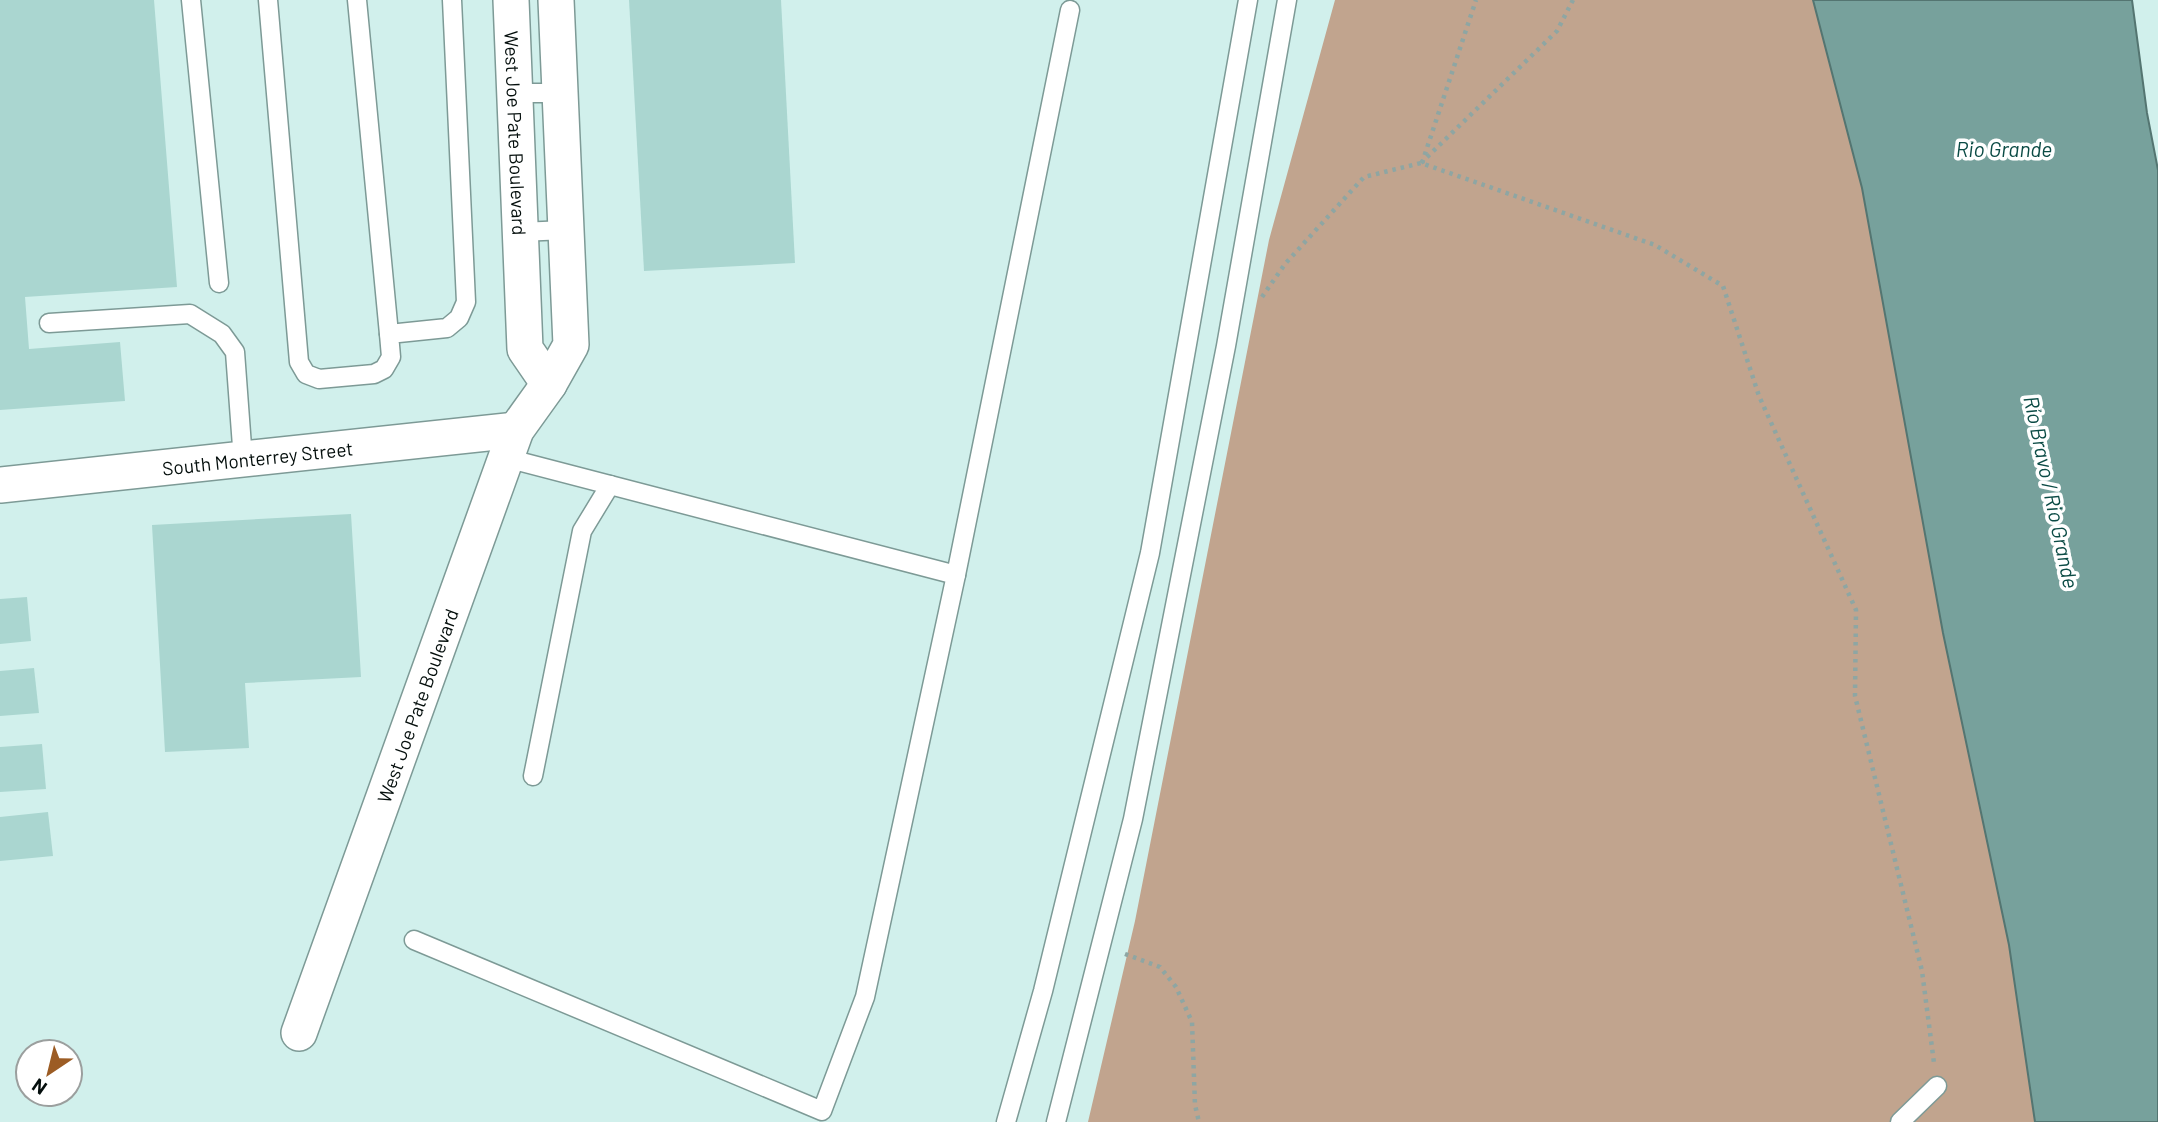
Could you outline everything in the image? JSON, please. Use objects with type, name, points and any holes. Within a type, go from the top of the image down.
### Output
[{"type":"street","name":"West Joe Pate Boulevard","points":[[511,0],[525,349],[549,384]]},
{"type":"street","name":"West Joe Pate Boulevard","points":[[299,1032],[511,444],[571,345],[556,0]]},
{"type":"street","name":"South Monterrey Street","points":[[0,485],[243,460],[511,444]]},
{"type":"lane","points":[[191,0],[219,283]]},
{"type":"lane","points":[[268,0],[299,362],[306,374],[319,379],[374,374],[384,369],[391,356],[357,0]]},
{"type":"lane","points":[[389,334],[447,328],[459,317],[466,302],[452,0]]},
{"type":"lane","points":[[1006,1122],[1042,991],[1150,553],[1248,0]]},
{"type":"lane","points":[[1056,1122],[1133,819],[1226,346],[1287,0]]},
{"type":"lane","points":[[414,940],[822,1111],[865,998],[956,575],[1070,10]]},
{"type":"lane","points":[[515,93],[560,93]]},
{"type":"lane","points":[[520,232],[566,230]]},
{"type":"lane","points":[[48,323],[190,314],[222,334],[235,352],[243,460]]},
{"type":"lane","points":[[511,444],[610,485],[956,575]]},
{"type":"lane","points":[[533,776],[582,531],[610,485]]},
{"type":"lane","points":[[1900,1122],[1937,1086]]},
{"type":"path","points":[[1421,163],[1476,0]]},
{"type":"path","points":[[1226,346],[1285,264],[1364,177],[1421,163],[1557,31],[1573,0]]},
{"type":"path","points":[[1421,163],[1656,245],[1723,286],[1759,396],[1856,610],[1854,696],[1922,971],[1937,1086]]},
{"type":"path","points":[[1101,945],[1160,967],[1176,987],[1192,1022],[1195,1105],[1199,1122]]},
{"type":"shaded area","points":[[1335,0],[1813,0],[1862,188],[2009,945],[2035,1122],[1088,1122],[1135,921],[1269,240]]},
{"type":"water","name":"Rio Grande","points":[[1813,0],[2132,0],[2147,113],[2158,170],[2158,1122],[2035,1122],[2009,945],[1943,633],[1862,188]]},
{"type":"building","points":[[0,0],[154,0],[177,287],[25,297],[29,349],[120,342],[125,401],[0,410]]},
{"type":"building","points":[[629,0],[781,0],[795,263],[644,271]]},
{"type":"building","points":[[351,514],[361,677],[245,683],[249,748],[165,752],[152,525]]},
{"type":"building","points":[[27,597],[31,641],[0,644],[0,599]]},
{"type":"building","points":[[34,668],[39,713],[0,716],[0,671]]},
{"type":"building","points":[[42,744],[46,789],[0,792],[0,747]]},
{"type":"building","points":[[48,812],[53,856],[0,861],[0,817]]},
{"type":"water label","name":"Río Bravo / Rio Grande","points":[[2052,492]]}]
